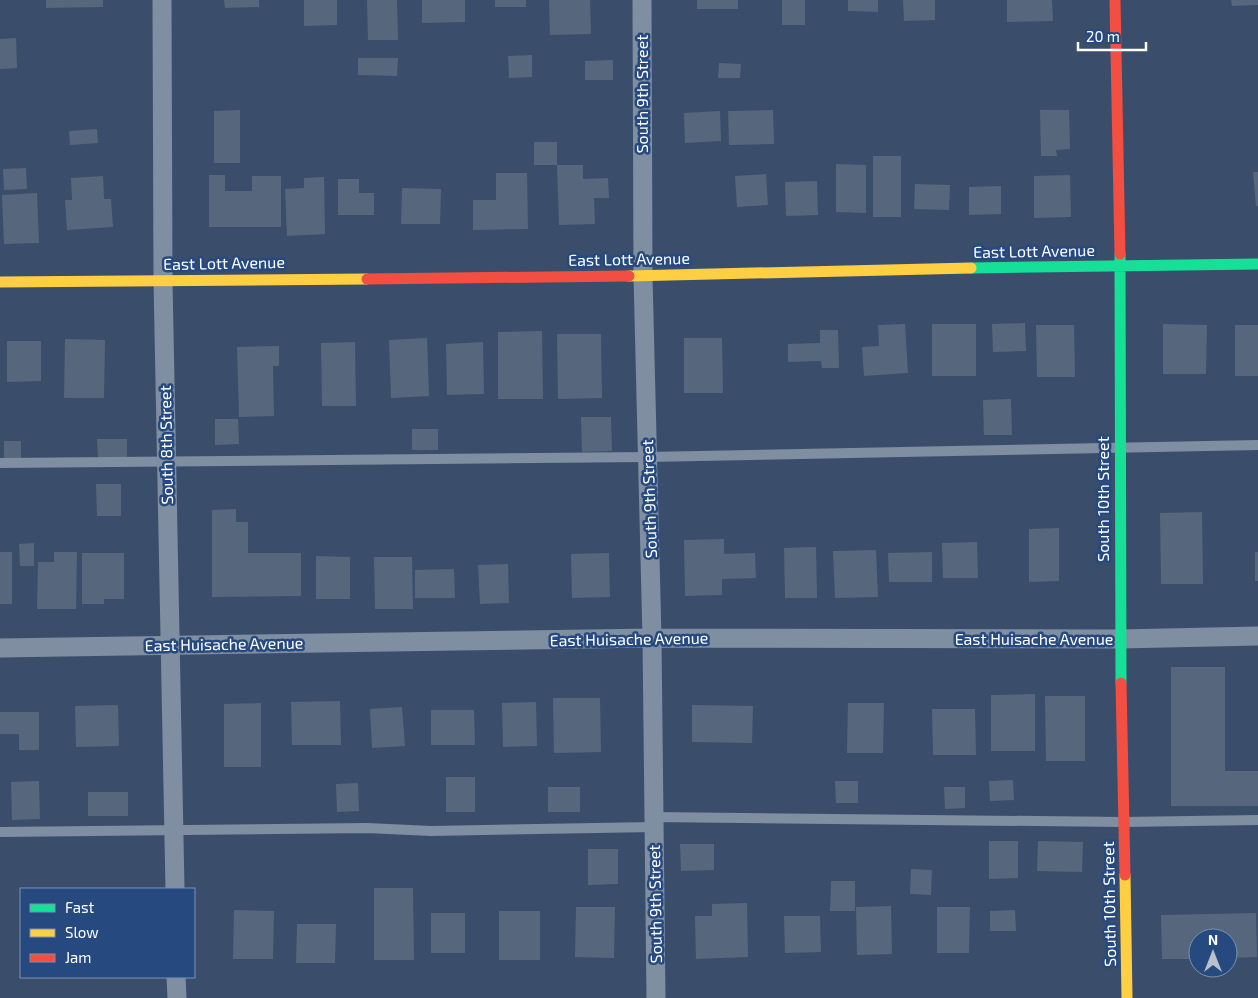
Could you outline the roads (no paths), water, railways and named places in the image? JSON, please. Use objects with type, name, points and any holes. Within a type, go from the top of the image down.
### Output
[{"type":"street","name":"South 8th Street","points":[[162,0],[163,280],[175,888]]},
{"type":"street","name":"South 9th Street","points":[[642,0],[643,276],[652,638],[656,998]]},
{"type":"street","name":"South 10th Street","points":[[1115,0],[1120,265],[1120,639],[1127,998]]},
{"type":"street","name":"East Lott Avenue","points":[[0,282],[643,276],[1120,265],[1258,264]]},
{"type":"street","name":"East Huisache Avenue","points":[[0,648],[652,638],[1120,639],[1258,636]]},
{"type":"street","points":[[176,978],[177,998]]},
{"type":"lane","points":[[0,464],[648,457],[1120,446],[1258,445]]},
{"type":"lane","points":[[0,832],[367,828],[431,831],[654,822],[1123,822],[1258,820]]}]
